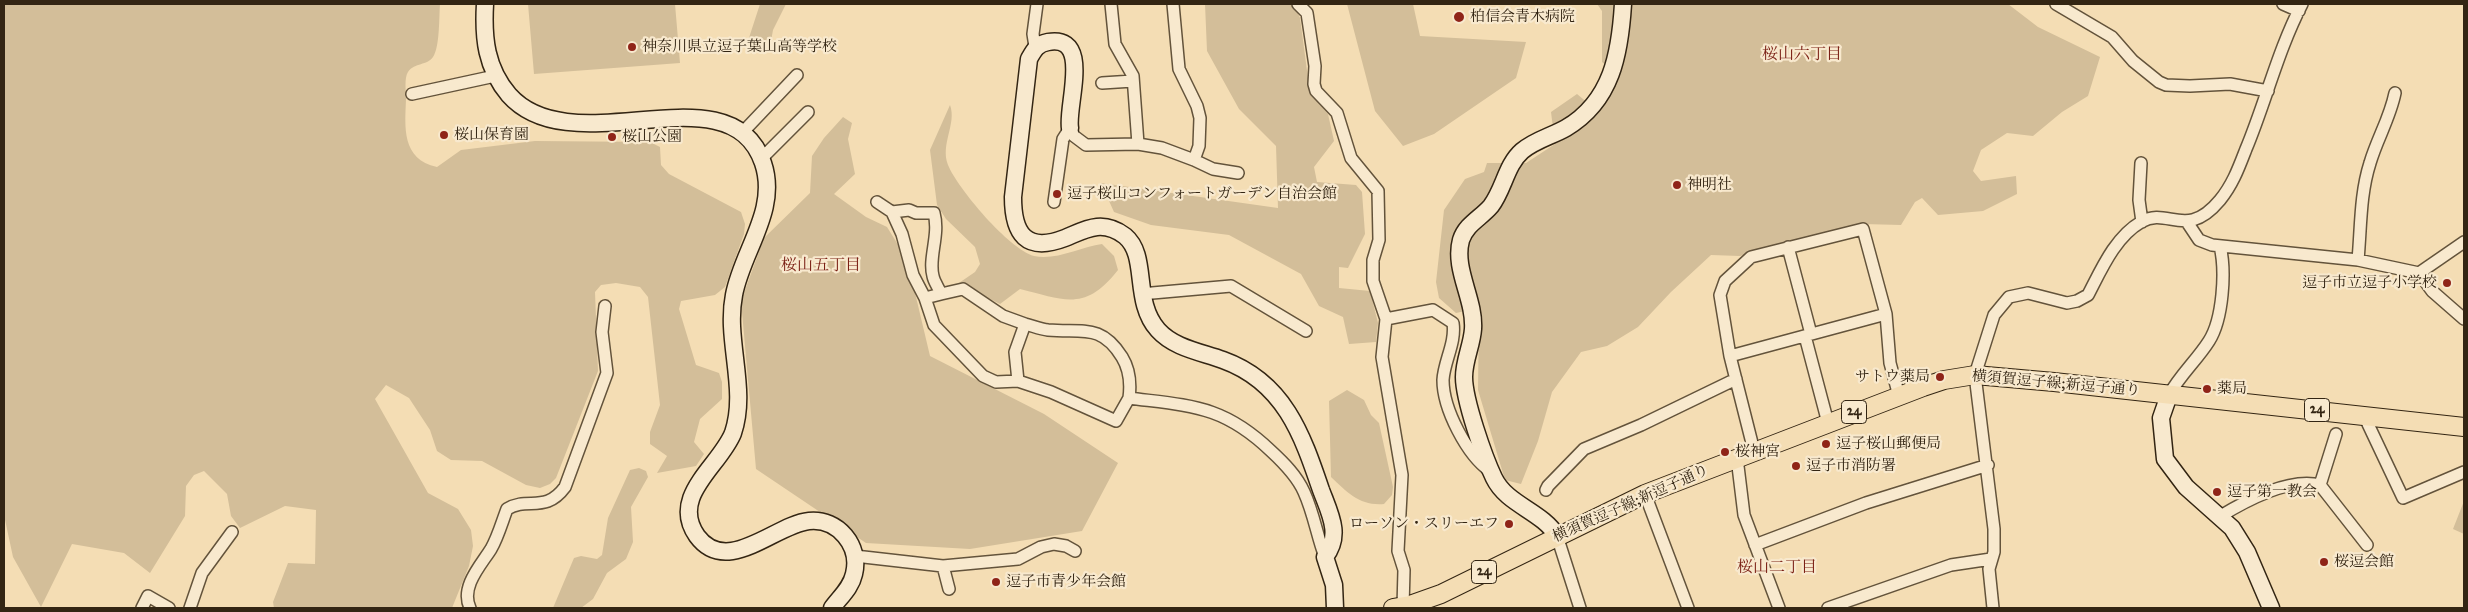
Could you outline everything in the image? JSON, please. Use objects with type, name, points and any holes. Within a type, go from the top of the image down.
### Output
[{"type":"main road","name":"横須賀逗子線;新逗子通り","points":[[1404,607],[1441,594],[1645,494],[1754,450],[1944,380],[1974,375],[2368,415],[2464,427]]},
{"type":"street","points":[[485,4],[484,38],[490,65],[495,76],[513,100],[534,115],[570,124],[695,117],[718,121],[742,133],[755,146],[762,159],[767,182],[766,204],[736,284],[732,306],[737,414],[732,434],[723,453],[692,492],[689,508],[690,522],[698,537],[704,543],[727,551],[747,548],[798,523],[826,522],[839,528],[854,548],[854,574],[849,586],[832,608]]},
{"type":"street","points":[[1036,4],[1033,34],[1035,47],[1029,59],[1013,197],[1013,212],[1017,228],[1028,241],[1037,244],[1062,239],[1095,227],[1116,231],[1126,237],[1137,254],[1142,294],[1150,319],[1159,331],[1172,341],[1243,369],[1264,385],[1283,404],[1304,439],[1331,517],[1334,543],[1325,557]]},
{"type":"street","points":[[1111,4],[1115,44],[1130,69],[1133,81],[1138,144]]},
{"type":"street","points":[[1173,4],[1179,69],[1197,106],[1200,118],[1199,146],[1194,160]]},
{"type":"street","points":[[1298,4],[1307,13],[1316,66],[1314,84],[1316,91],[1337,113],[1351,158],[1378,191],[1379,240],[1373,260],[1373,281],[1386,319],[1382,357],[1402,475],[1398,551],[1404,570],[1404,607]]},
{"type":"street","points":[[1580,608],[1558,536],[1550,525],[1502,489],[1492,472],[1466,391],[1465,364],[1473,328],[1459,248],[1462,237],[1468,227],[1491,206],[1512,162],[1522,151],[1585,114],[1602,94],[1617,61],[1623,4]]},
{"type":"street","points":[[2056,4],[2112,37],[2132,61],[2159,82],[2190,86],[2230,84],[2268,91]]},
{"type":"street","points":[[1993,608],[1989,569],[1994,529],[1988,465],[1974,375],[1994,316],[2001,304],[2009,297],[2028,293],[2067,303],[2084,299],[2108,258],[2142,222],[2157,218],[2186,222],[2200,218],[2212,208],[2232,184],[2300,7],[2283,4]]},
{"type":"street","points":[[1035,47],[1043,43],[1058,42],[1072,51],[1075,58],[1070,128],[1063,139],[1054,202]]},
{"type":"street","points":[[742,133],[797,75]]},
{"type":"street","points":[[412,94],[495,76]]},
{"type":"street","points":[[1102,83],[1133,81]]},
{"type":"street","points":[[2358,260],[2363,192],[2395,93]]},
{"type":"street","points":[[762,159],[808,112]]},
{"type":"street","points":[[1070,128],[1074,136],[1086,145],[1138,144],[1162,148],[1213,169],[1238,173]]},
{"type":"street","points":[[2141,163],[2139,200],[2142,222]]},
{"type":"street","points":[[877,202],[892,212],[908,248],[913,275],[925,298],[934,325],[983,376],[996,382],[1018,381],[1051,392],[1116,420],[1128,398],[1131,387],[1129,372],[1115,346],[1101,334],[1088,330],[1047,330],[1025,324],[1003,316],[963,289],[925,298]]},
{"type":"street","points":[[892,212],[909,210],[916,213],[934,212],[937,235],[932,265],[933,276],[941,294]]},
{"type":"street","points":[[2186,222],[2199,240],[2220,246],[2358,260],[2419,273],[2432,291],[2464,318]]},
{"type":"street","points":[[1754,450],[1730,356],[1730,345],[1720,295],[1725,281],[1751,257],[1863,229],[1886,314],[1890,363],[1899,396]]},
{"type":"street","points":[[2419,273],[2464,242]]},
{"type":"street","points":[[2220,246],[2224,271],[2214,330],[2209,341],[2169,395],[2161,418],[2164,459],[2186,487],[2232,528],[2248,552],[2271,608]]},
{"type":"street","points":[[1788,247],[1828,423]]},
{"type":"street","points":[[1142,294],[1231,286],[1306,331]]},
{"type":"street","points":[[470,608],[467,599],[476,569],[491,549],[507,509],[513,505],[543,503],[557,497],[565,487],[607,374],[602,332],[605,306]]},
{"type":"street","points":[[1386,319],[1433,310],[1453,323],[1454,332],[1443,380],[1445,396],[1465,446],[1478,463],[1492,472]]},
{"type":"street","points":[[1730,356],[1886,314]]},
{"type":"street","points":[[1018,381],[1015,352],[1025,324]]},
{"type":"street","points":[[1546,490],[1584,449],[1641,425],[1736,379]]},
{"type":"street","points":[[1128,398],[1195,406],[1217,413],[1250,431],[1284,463],[1297,480],[1315,520],[1318,539],[1334,585],[1335,608]]},
{"type":"street","points":[[2368,415],[2368,424],[2403,498],[2464,472]]},
{"type":"street","points":[[2320,485],[2336,434]]},
{"type":"street","points":[[1737,458],[1744,515],[1779,608]]},
{"type":"street","points":[[1755,545],[1866,502],[1988,465]]},
{"type":"street","points":[[2219,517],[2258,496],[2292,485],[2320,485]]},
{"type":"street","points":[[2320,485],[2367,545]]},
{"type":"street","points":[[1645,494],[1688,608]]},
{"type":"street","points":[[190,608],[202,573],[232,532]]},
{"type":"street","points":[[855,556],[943,566],[1018,559],[1041,547],[1054,544],[1066,546],[1075,551]]},
{"type":"street","points":[[1828,608],[1951,565],[1991,559]]},
{"type":"street","points":[[943,566],[949,589]]},
{"type":"street","points":[[142,608],[148,596],[169,608]]},
{"type":"shaded area","points":[[4,4],[440,4],[438,39],[433,57],[428,62],[411,69],[408,72],[406,81],[405,120],[408,140],[411,149],[425,163],[437,167],[461,150],[535,141],[650,142],[660,147],[661,165],[669,174],[741,212],[745,224],[744,234],[725,287],[715,295],[681,301],[679,309],[696,365],[719,373],[722,382],[722,399],[700,419],[694,442],[704,454],[696,466],[657,473],[667,456],[650,444],[650,432],[660,405],[648,297],[640,287],[616,283],[601,285],[595,292],[598,371],[556,478],[550,484],[540,488],[526,485],[482,461],[451,460],[437,451],[430,430],[409,398],[386,385],[375,399],[428,493],[458,509],[471,530],[473,546],[469,566],[452,608],[274,608],[273,602],[288,563],[315,564],[316,510],[285,506],[240,528],[231,516],[227,494],[204,471],[194,475],[186,486],[185,516],[150,573],[124,553],[72,544],[41,607],[13,557],[4,515]]},
{"type":"shaded area","points":[[528,4],[675,4],[680,63],[534,74]]},
{"type":"shaded area","points":[[760,4],[786,4],[773,30],[769,52],[746,47]]},
{"type":"shaded area","points":[[1205,4],[1294,4],[1300,18],[1310,93],[1328,114],[1334,141],[1314,167],[1317,182],[1356,185],[1362,192],[1365,234],[1348,268],[1339,267],[1339,288],[1370,291],[1378,323],[1376,342],[1349,344],[1343,317],[1319,306],[1301,274],[1229,235],[1151,225],[1114,212],[1101,183],[1278,208],[1276,146],[1239,109],[1207,51]]},
{"type":"shaded area","points":[[1347,4],[1413,4],[1420,36],[1526,42],[1516,78],[1434,134],[1403,146],[1375,111]]},
{"type":"shaded area","points":[[1597,4],[2008,4],[2038,27],[2100,57],[2088,96],[2062,112],[2033,136],[2007,133],[1981,150],[1973,171],[1981,181],[2016,176],[2017,194],[1983,211],[1938,215],[1922,198],[1915,202],[1901,225],[1863,224],[1740,256],[1711,255],[1671,292],[1638,327],[1607,346],[1581,352],[1552,392],[1538,441],[1521,484],[1505,480],[1478,390],[1479,308],[1456,313],[1439,298],[1436,282],[1444,210],[1465,179],[1484,172],[1487,163],[1526,163],[1555,144],[1551,112],[1577,94],[1595,109],[1608,67],[1602,62],[1602,11]]},
{"type":"shaded area","points":[[950,105],[952,119],[946,149],[948,165],[962,188],[985,217],[1011,242],[1034,256],[1051,257],[1102,244],[1114,256],[1118,270],[1106,283],[1095,292],[1074,299],[1050,297],[1020,289],[1000,304],[974,291],[956,285],[975,272],[980,264],[975,247],[946,219],[937,205],[930,150]]},
{"type":"shaded area","points":[[843,117],[852,123],[848,139],[855,174],[834,194],[866,217],[887,227],[907,259],[930,356],[1044,414],[1118,463],[1082,531],[970,549],[866,543],[756,469],[741,301],[764,238],[810,193],[812,156],[824,138]]},
{"type":"shaded area","points":[[1347,390],[1364,400],[1371,415],[1379,423],[1393,487],[1392,495],[1384,504],[1361,501],[1331,477],[1329,401]]},
{"type":"shaded area","points":[[639,468],[646,471],[648,477],[631,507],[633,542],[626,559],[607,573],[593,599],[581,608],[553,608],[574,558],[581,556],[597,559],[602,555],[608,518],[630,470]]},
{"type":"shaded area","points":[[2464,501],[2464,534],[2453,529]]},
{"type":"place","name":"柏信会青木病院","points":[[1459,17]]},
{"type":"place","name":"神奈川県立逗子葉山高等学校","points":[[632,47]]},
{"type":"place","name":"桜山保育園","points":[[444,135]]},
{"type":"place","name":"桜山公園","points":[[612,137]]},
{"type":"place","name":"神明社","points":[[1677,185]]},
{"type":"place","name":"逗子桜山コンフォートガーデン自治会館","points":[[1057,194]]},
{"type":"place","name":"逗子市立逗子小学校","points":[[2447,283]]},
{"type":"place","name":"サトウ薬局","points":[[1940,377]]},
{"type":"place","name":"薬局","points":[[2207,389]]},
{"type":"place","name":"逗子桜山郵便局","points":[[1826,444]]},
{"type":"place","name":"桜神宮","points":[[1725,452]]},
{"type":"place","name":"逗子市消防署","points":[[1796,466]]},
{"type":"place","name":"逗子第一教会","points":[[2217,492]]},
{"type":"place","name":"ローソン・スリーエフ","points":[[1509,524]]},
{"type":"place","name":"桜逗会館","points":[[2324,562]]},
{"type":"place","name":"逗子市青少年会館","points":[[996,582]]},
{"type":"district","name":"桜山六丁目","points":[[1802,55]]},
{"type":"district","name":"桜山五丁目","points":[[821,266]]},
{"type":"district","name":"桜山二丁目","points":[[1777,568]]}]
